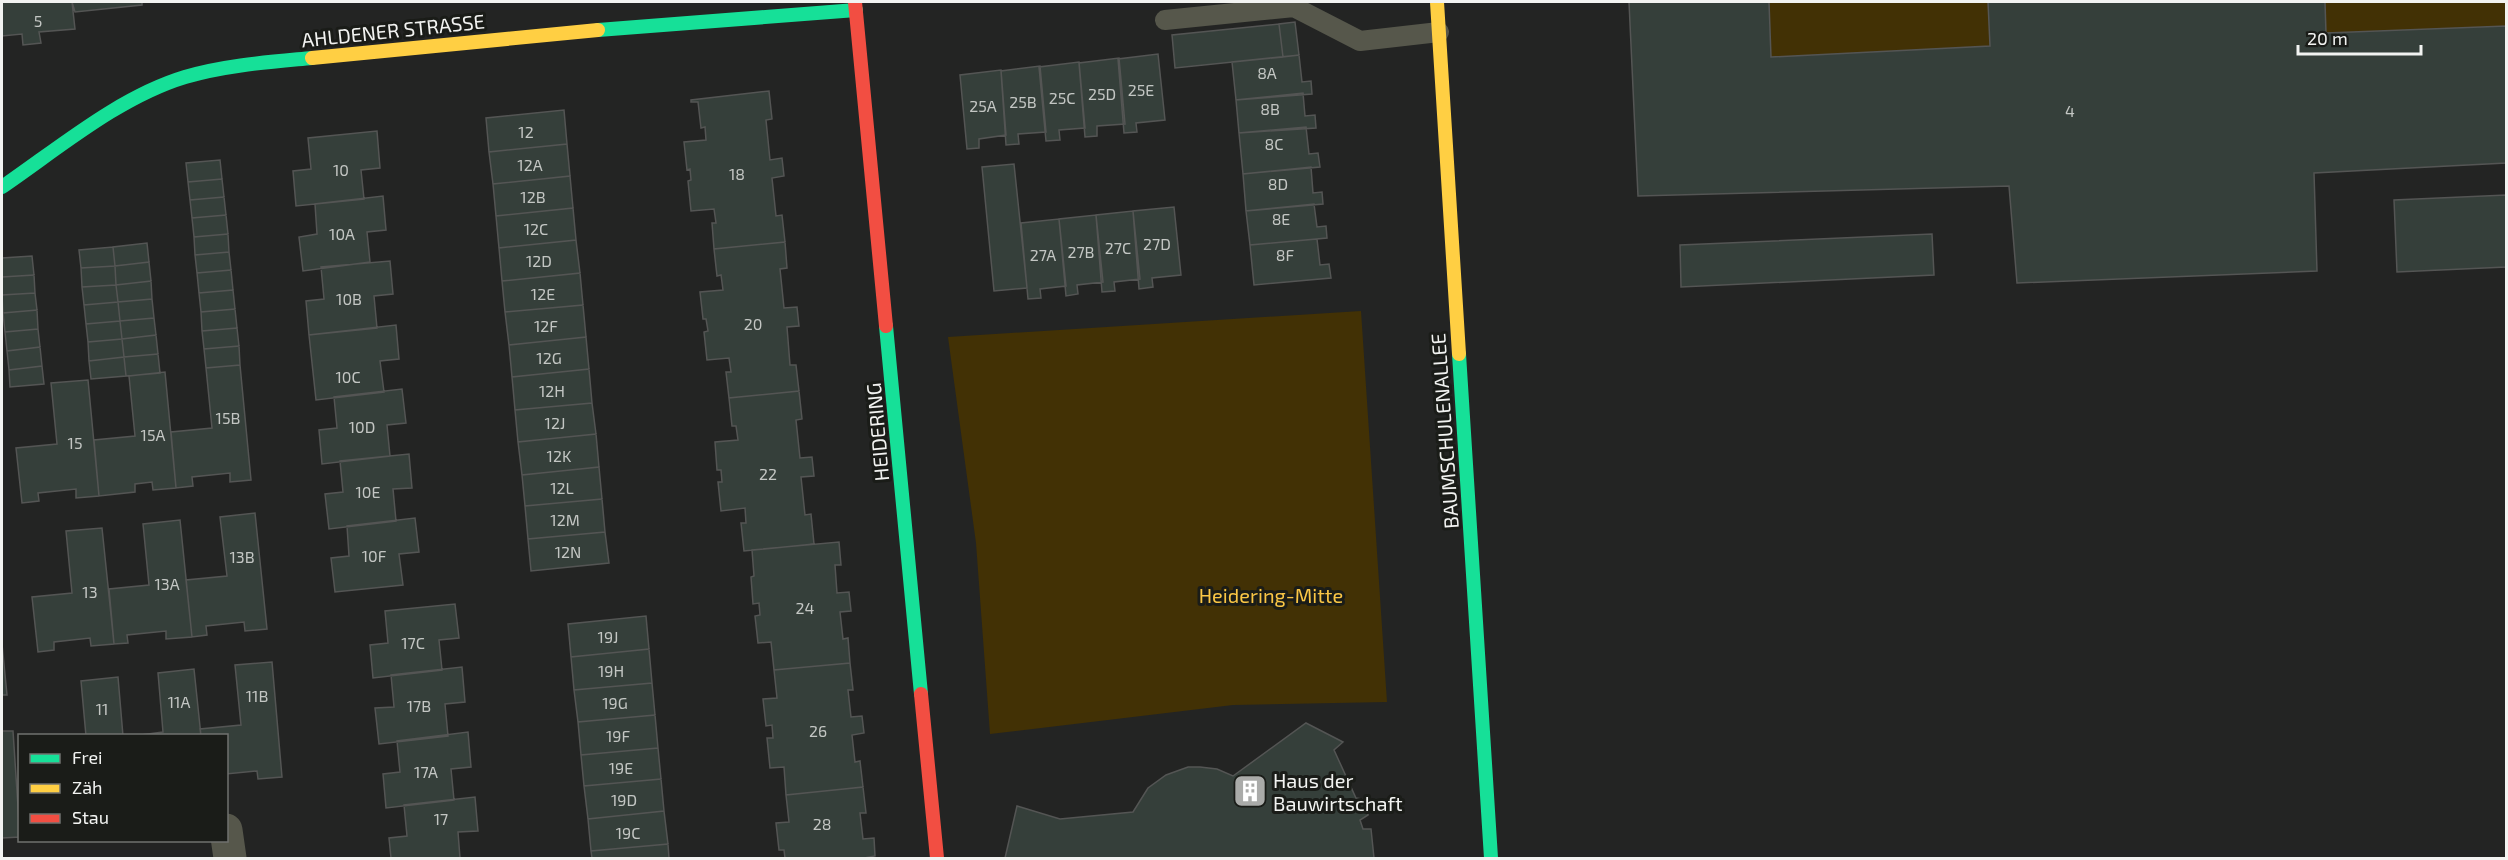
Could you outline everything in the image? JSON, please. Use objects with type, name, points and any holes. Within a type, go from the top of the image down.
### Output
[{"type":"street","name":"BAUMSCHULENALLEE","points":[[1437,2],[1491,858]]},
{"type":"street","name":"AHLDENER STRASSE","points":[[2,187],[128,101],[185,77],[248,64],[855,6]]},
{"type":"street","name":"HEIDERING","points":[[855,6],[938,858]]},
{"type":"street","points":[[228,842],[230,858]]},
{"type":"lane","points":[[1165,20],[1294,7],[1360,40],[1439,32]]},
{"type":"green space","points":[[1769,2],[1988,2],[1990,46],[1771,57]]},
{"type":"green space","points":[[2325,2],[2506,2],[2506,26],[2326,33]]},
{"type":"green space","name":"Heidering-Mitte","points":[[1361,311],[1387,702],[1233,705],[990,734],[976,543],[948,337]]},
{"type":"building","points":[[2,2],[72,2],[75,29],[39,32],[41,43],[23,45],[22,34],[2,36]]},
{"type":"building","points":[[72,2],[142,2],[142,5],[75,12]]},
{"type":"building","points":[[1629,2],[1769,2],[1771,57],[1990,46],[1988,2],[2325,2],[2326,33],[2506,26],[2506,163],[2314,173],[2317,271],[2017,283],[2009,186],[1638,196]]},
{"type":"building","points":[[1295,22],[1299,55],[1283,57],[1279,24]]},
{"type":"building","points":[[1279,24],[1283,57],[1175,68],[1172,35]]},
{"type":"building","points":[[1158,54],[1165,120],[1136,123],[1137,132],[1124,133],[1118,59]]},
{"type":"building","points":[[1299,55],[1302,82],[1311,81],[1312,94],[1236,100],[1232,62]]},
{"type":"building","points":[[1119,58],[1125,124],[1097,126],[1097,136],[1085,137],[1079,63]]},
{"type":"building","points":[[1079,62],[1085,128],[1059,130],[1060,140],[1046,141],[1039,67]]},
{"type":"building","points":[[1040,66],[1046,132],[1018,134],[1019,144],[1006,145],[1001,71]]},
{"type":"building","points":[[1001,70],[1006,135],[979,139],[979,148],[967,149],[960,75]]},
{"type":"building","points":[[769,91],[772,119],[766,120],[770,160],[782,158],[784,176],[772,178],[776,216],[782,215],[785,242],[714,249],[712,223],[716,223],[714,209],[691,211],[688,181],[691,180],[690,169],[687,170],[684,142],[706,140],[705,127],[701,128],[698,102],[691,102],[691,100]]},
{"type":"building","points":[[1303,93],[1305,116],[1315,115],[1316,128],[1239,133],[1236,100]]},
{"type":"building","points":[[564,110],[567,144],[489,152],[486,118]]},
{"type":"building","points":[[1306,127],[1309,154],[1318,153],[1320,167],[1243,174],[1239,133]]},
{"type":"building","points":[[377,131],[380,168],[361,170],[364,199],[296,206],[293,171],[311,169],[308,138]]},
{"type":"building","points":[[567,144],[570,176],[493,184],[489,152]]},
{"type":"building","points":[[220,160],[222,179],[188,182],[186,163]]},
{"type":"building","points":[[1014,164],[1027,288],[994,291],[982,167]]},
{"type":"building","points":[[1311,167],[1313,193],[1322,192],[1323,204],[1246,211],[1243,174]]},
{"type":"building","points":[[570,176],[573,208],[496,216],[493,184]]},
{"type":"building","points":[[222,179],[224,197],[190,200],[188,182]]},
{"type":"building","points":[[2506,195],[2506,267],[2397,272],[2394,200]]},
{"type":"building","points":[[383,196],[386,230],[367,232],[370,262],[303,271],[299,237],[317,234],[315,204]]},
{"type":"building","points":[[224,197],[226,215],[192,218],[190,200]]},
{"type":"building","points":[[1314,204],[1317,227],[1326,226],[1327,238],[1250,245],[1246,211]]},
{"type":"building","points":[[1174,207],[1181,275],[1152,278],[1153,287],[1139,289],[1133,211]]},
{"type":"building","points":[[573,208],[576,240],[499,248],[496,216]]},
{"type":"building","points":[[1133,211],[1140,279],[1114,282],[1115,291],[1102,292],[1096,215]]},
{"type":"building","points":[[226,215],[228,234],[194,237],[192,218]]},
{"type":"building","points":[[1096,215],[1103,282],[1077,285],[1078,294],[1066,296],[1059,219]]},
{"type":"building","points":[[1059,219],[1066,286],[1040,289],[1041,298],[1028,299],[1021,223]]},
{"type":"building","points":[[228,234],[229,252],[195,255],[194,237]]},
{"type":"building","points":[[1932,234],[1934,275],[1681,287],[1680,245]]},
{"type":"building","points":[[1317,239],[1320,265],[1329,264],[1331,278],[1254,285],[1250,245]]},
{"type":"building","points":[[576,240],[580,273],[502,281],[499,248]]},
{"type":"building","points":[[785,242],[787,268],[780,269],[784,308],[797,307],[799,326],[787,327],[790,365],[796,365],[799,391],[729,398],[726,372],[731,372],[729,358],[707,360],[704,332],[708,331],[706,319],[703,319],[700,292],[723,290],[721,275],[717,276],[714,249]]},
{"type":"building","points":[[147,243],[149,262],[115,266],[113,247]]},
{"type":"building","points":[[113,247],[115,266],[81,268],[79,250]]},
{"type":"building","points":[[229,252],[231,270],[197,273],[195,255]]},
{"type":"building","points":[[32,256],[34,275],[2,277],[2,258]]},
{"type":"building","points":[[390,261],[393,294],[374,296],[377,328],[309,335],[306,301],[324,299],[321,267]]},
{"type":"building","points":[[149,262],[151,281],[116,285],[115,266]]},
{"type":"building","points":[[115,266],[116,285],[82,287],[81,268]]},
{"type":"building","points":[[231,270],[233,290],[199,293],[197,273]]},
{"type":"building","points":[[580,273],[583,305],[505,312],[502,281]]},
{"type":"building","points":[[34,275],[35,293],[2,295],[2,277]]},
{"type":"building","points":[[151,281],[152,299],[118,302],[116,285]]},
{"type":"building","points":[[116,285],[118,302],[84,305],[82,287]]},
{"type":"building","points":[[233,290],[235,309],[201,312],[199,293]]},
{"type":"building","points":[[35,293],[37,310],[3,313],[2,295]]},
{"type":"building","points":[[152,299],[154,318],[120,321],[118,302]]},
{"type":"building","points":[[118,302],[120,321],[86,324],[84,305]]},
{"type":"building","points":[[583,305],[586,337],[509,345],[505,312]]},
{"type":"building","points":[[235,309],[237,328],[202,331],[201,312]]},
{"type":"building","points":[[37,310],[38,329],[5,332],[3,313]]},
{"type":"building","points":[[154,318],[156,335],[122,339],[120,321]]},
{"type":"building","points":[[120,321],[122,339],[88,342],[86,324]]},
{"type":"building","points":[[396,325],[399,359],[380,361],[384,392],[316,400],[309,335]]},
{"type":"building","points":[[237,328],[239,346],[204,349],[202,331]]},
{"type":"building","points":[[38,329],[40,347],[7,351],[5,332]]},
{"type":"building","points":[[156,335],[158,354],[124,357],[122,339]]},
{"type":"building","points":[[586,337],[589,369],[512,377],[509,345]]},
{"type":"building","points":[[122,339],[124,357],[89,361],[88,342]]},
{"type":"building","points":[[239,346],[240,365],[206,368],[204,349]]},
{"type":"building","points":[[40,347],[42,366],[9,370],[7,351]]},
{"type":"building","points":[[158,354],[160,373],[126,376],[124,357]]},
{"type":"building","points":[[124,357],[126,376],[91,379],[89,361]]},
{"type":"building","points":[[240,365],[251,480],[230,482],[230,473],[192,477],[193,486],[176,488],[171,432],[212,428],[206,368]]},
{"type":"building","points":[[42,366],[44,384],[10,387],[9,370]]},
{"type":"building","points":[[589,369],[592,403],[515,410],[512,377]]},
{"type":"building","points":[[165,372],[176,488],[153,490],[152,482],[135,484],[135,492],[99,496],[94,440],[135,436],[129,376]]},
{"type":"building","points":[[88,380],[99,496],[76,498],[76,489],[38,493],[39,501],[22,503],[16,448],[57,444],[51,383]]},
{"type":"building","points":[[402,389],[406,423],[387,425],[390,456],[322,464],[319,430],[337,428],[334,397]]},
{"type":"building","points":[[799,391],[802,419],[796,420],[800,458],[812,457],[814,476],[801,477],[805,515],[811,514],[814,544],[744,551],[741,523],[746,523],[745,508],[721,511],[718,482],[722,482],[721,470],[717,470],[715,442],[738,440],[736,426],[732,426],[729,398]]},
{"type":"building","points":[[592,403],[596,434],[518,442],[515,410]]},
{"type":"building","points":[[596,434],[599,467],[522,475],[518,442]]},
{"type":"building","points":[[409,454],[412,488],[393,489],[396,521],[329,529],[325,494],[343,492],[340,461]]},
{"type":"building","points":[[599,467],[602,499],[525,506],[522,475]]},
{"type":"building","points":[[602,499],[605,532],[528,539],[525,506]]},
{"type":"building","points":[[255,513],[267,629],[245,631],[244,622],[206,626],[207,635],[192,637],[186,580],[227,576],[220,517]]},
{"type":"building","points":[[415,518],[419,552],[399,554],[403,585],[335,592],[331,558],[349,556],[347,526]]},
{"type":"building","points":[[180,520],[192,637],[166,639],[166,631],[127,635],[128,643],[114,644],[109,589],[149,585],[143,524]]},
{"type":"building","points":[[102,528],[114,644],[91,646],[90,638],[54,642],[54,650],[38,652],[32,597],[72,593],[66,531]]},
{"type":"building","points":[[605,532],[609,563],[531,571],[528,539]]},
{"type":"building","points":[[839,542],[841,565],[835,565],[837,593],[849,592],[851,611],[840,612],[843,639],[848,638],[850,663],[774,670],[771,642],[758,643],[755,616],[760,615],[759,603],[753,604],[752,550]]},
{"type":"building","points":[[455,604],[459,638],[439,640],[442,670],[373,678],[370,645],[388,643],[385,611]]},
{"type":"building","points":[[646,616],[649,649],[571,657],[568,624]]},
{"type":"building","points":[[2,644],[7,695],[2,695]]},
{"type":"building","points":[[649,649],[652,683],[574,690],[571,657]]},
{"type":"building","points":[[272,662],[282,777],[258,779],[257,771],[228,774],[228,734],[201,734],[200,729],[241,725],[235,665]]},
{"type":"building","points":[[850,663],[853,690],[848,690],[851,717],[862,716],[864,733],[852,735],[855,762],[860,761],[863,787],[786,795],[784,767],[770,768],[767,738],[773,738],[772,725],[766,726],[763,699],[777,698],[774,670]]},
{"type":"building","points":[[462,667],[465,702],[445,704],[448,736],[379,744],[375,708],[394,707],[391,675]]},
{"type":"building","points":[[194,669],[201,734],[148,734],[163,732],[158,673]]},
{"type":"building","points":[[118,677],[123,734],[86,734],[81,681]]},
{"type":"building","points":[[652,683],[655,715],[578,722],[574,690]]},
{"type":"building","points":[[655,715],[658,748],[581,755],[578,722]]},
{"type":"building","name":"Haus der Bauwirtschaft","points":[[1306,723],[1343,742],[1334,750],[1356,798],[1368,803],[1368,815],[1360,820],[1363,829],[1371,829],[1374,858],[1005,858],[1017,806],[1060,819],[1133,812],[1148,788],[1166,775],[1188,767],[1200,767],[1217,769],[1233,776]]},
{"type":"building","points":[[2,731],[13,731],[18,837],[2,838]]},
{"type":"building","points":[[468,732],[471,767],[451,769],[454,800],[386,808],[383,774],[400,772],[397,741]]},
{"type":"building","points":[[658,748],[661,779],[584,786],[581,755]]},
{"type":"building","points":[[661,779],[664,811],[588,819],[584,786]]},
{"type":"building","points":[[863,787],[866,813],[860,813],[863,839],[874,838],[875,856],[785,858],[784,850],[779,850],[776,823],[789,822],[786,795]]},
{"type":"building","points":[[475,797],[478,831],[458,832],[460,858],[391,858],[389,838],[407,836],[404,805]]},
{"type":"building","points":[[664,811],[668,844],[591,851],[588,819]]},
{"type":"building","points":[[668,844],[669,858],[592,858],[591,851]]},
{"type":"traffic: fast","points":[[598,30],[856,10]]},
{"type":"traffic: fast","points":[[2,187],[113,110],[161,86],[185,77],[216,70],[312,58]]},
{"type":"traffic: fast","points":[[886,326],[921,694]]},
{"type":"traffic: fast","points":[[1459,354],[1491,858]]},
{"type":"traffic: slow","points":[[1437,2],[1459,354]]},
{"type":"traffic: slow","points":[[312,58],[598,30]]},
{"type":"traffic: jam","points":[[855,2],[886,326]]},
{"type":"traffic: jam","points":[[921,694],[937,858]]},
{"type":"place","name":"Haus der Bauwirtschaft","points":[[1250,791]]}]
